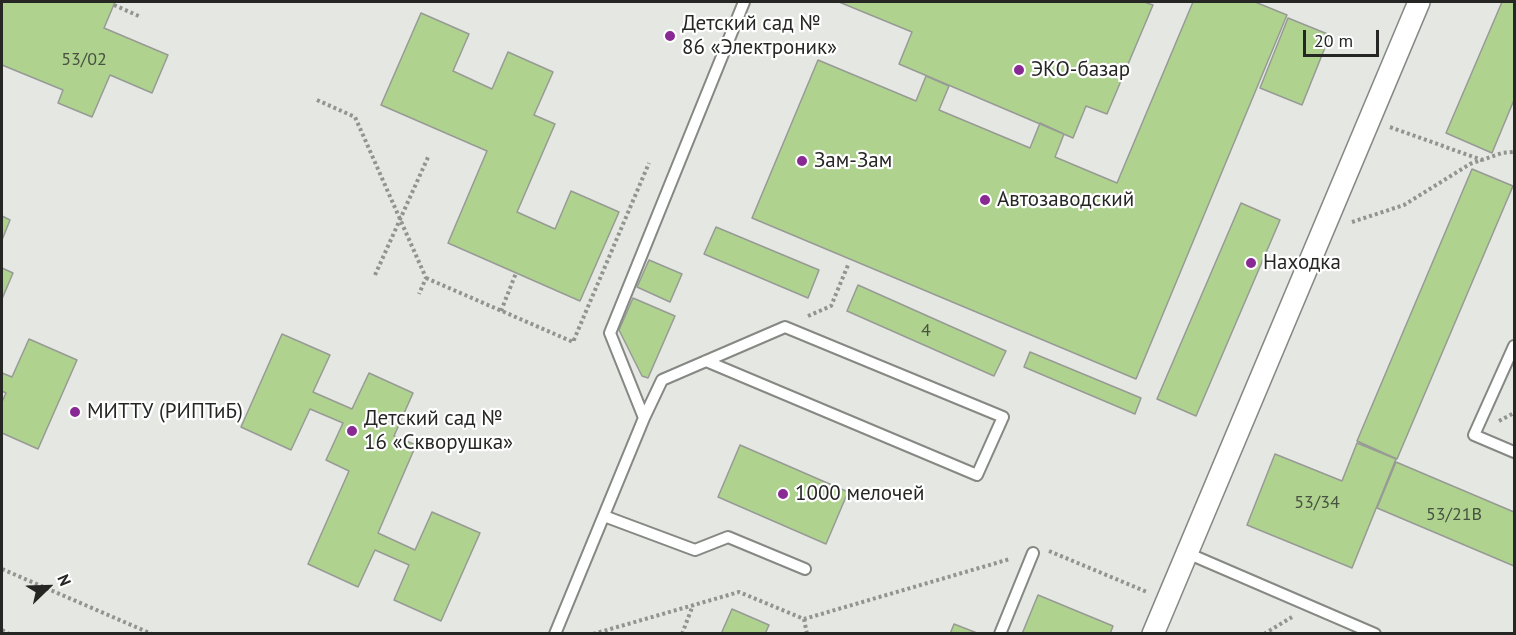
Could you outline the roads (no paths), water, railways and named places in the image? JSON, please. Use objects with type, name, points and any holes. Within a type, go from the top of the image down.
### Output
[{"type":"street","points":[[1153,633],[1419,2]]},
{"type":"lane","points":[[644,418],[610,333],[693,111],[744,2]]},
{"type":"lane","points":[[555,633],[662,380],[706,361],[785,327],[1003,417],[977,475],[706,361]]},
{"type":"lane","points":[[1515,345],[1474,435],[1515,452]]},
{"type":"lane","points":[[604,516],[695,550],[728,537],[805,568]]},
{"type":"lane","points":[[1000,633],[1033,553]]},
{"type":"lane","points":[[1187,553],[1373,632]]},
{"type":"place","name":"Детский сад № 86 «Электроник»","points":[[670,36]]},
{"type":"place","name":"ЭКО-базар","points":[[1019,70]]},
{"type":"place","name":"Зам-Зам","points":[[802,161]]},
{"type":"place","name":"Автозаводский","points":[[985,200]]},
{"type":"place","name":"Находка","points":[[1251,263]]},
{"type":"place","name":"МИТТУ (РИПТиБ)","points":[[75,412]]},
{"type":"place","name":"Детский сад № 16 «Скворушка»","points":[[352,431]]},
{"type":"place","name":"1000 мелочей","points":[[783,494]]}]
